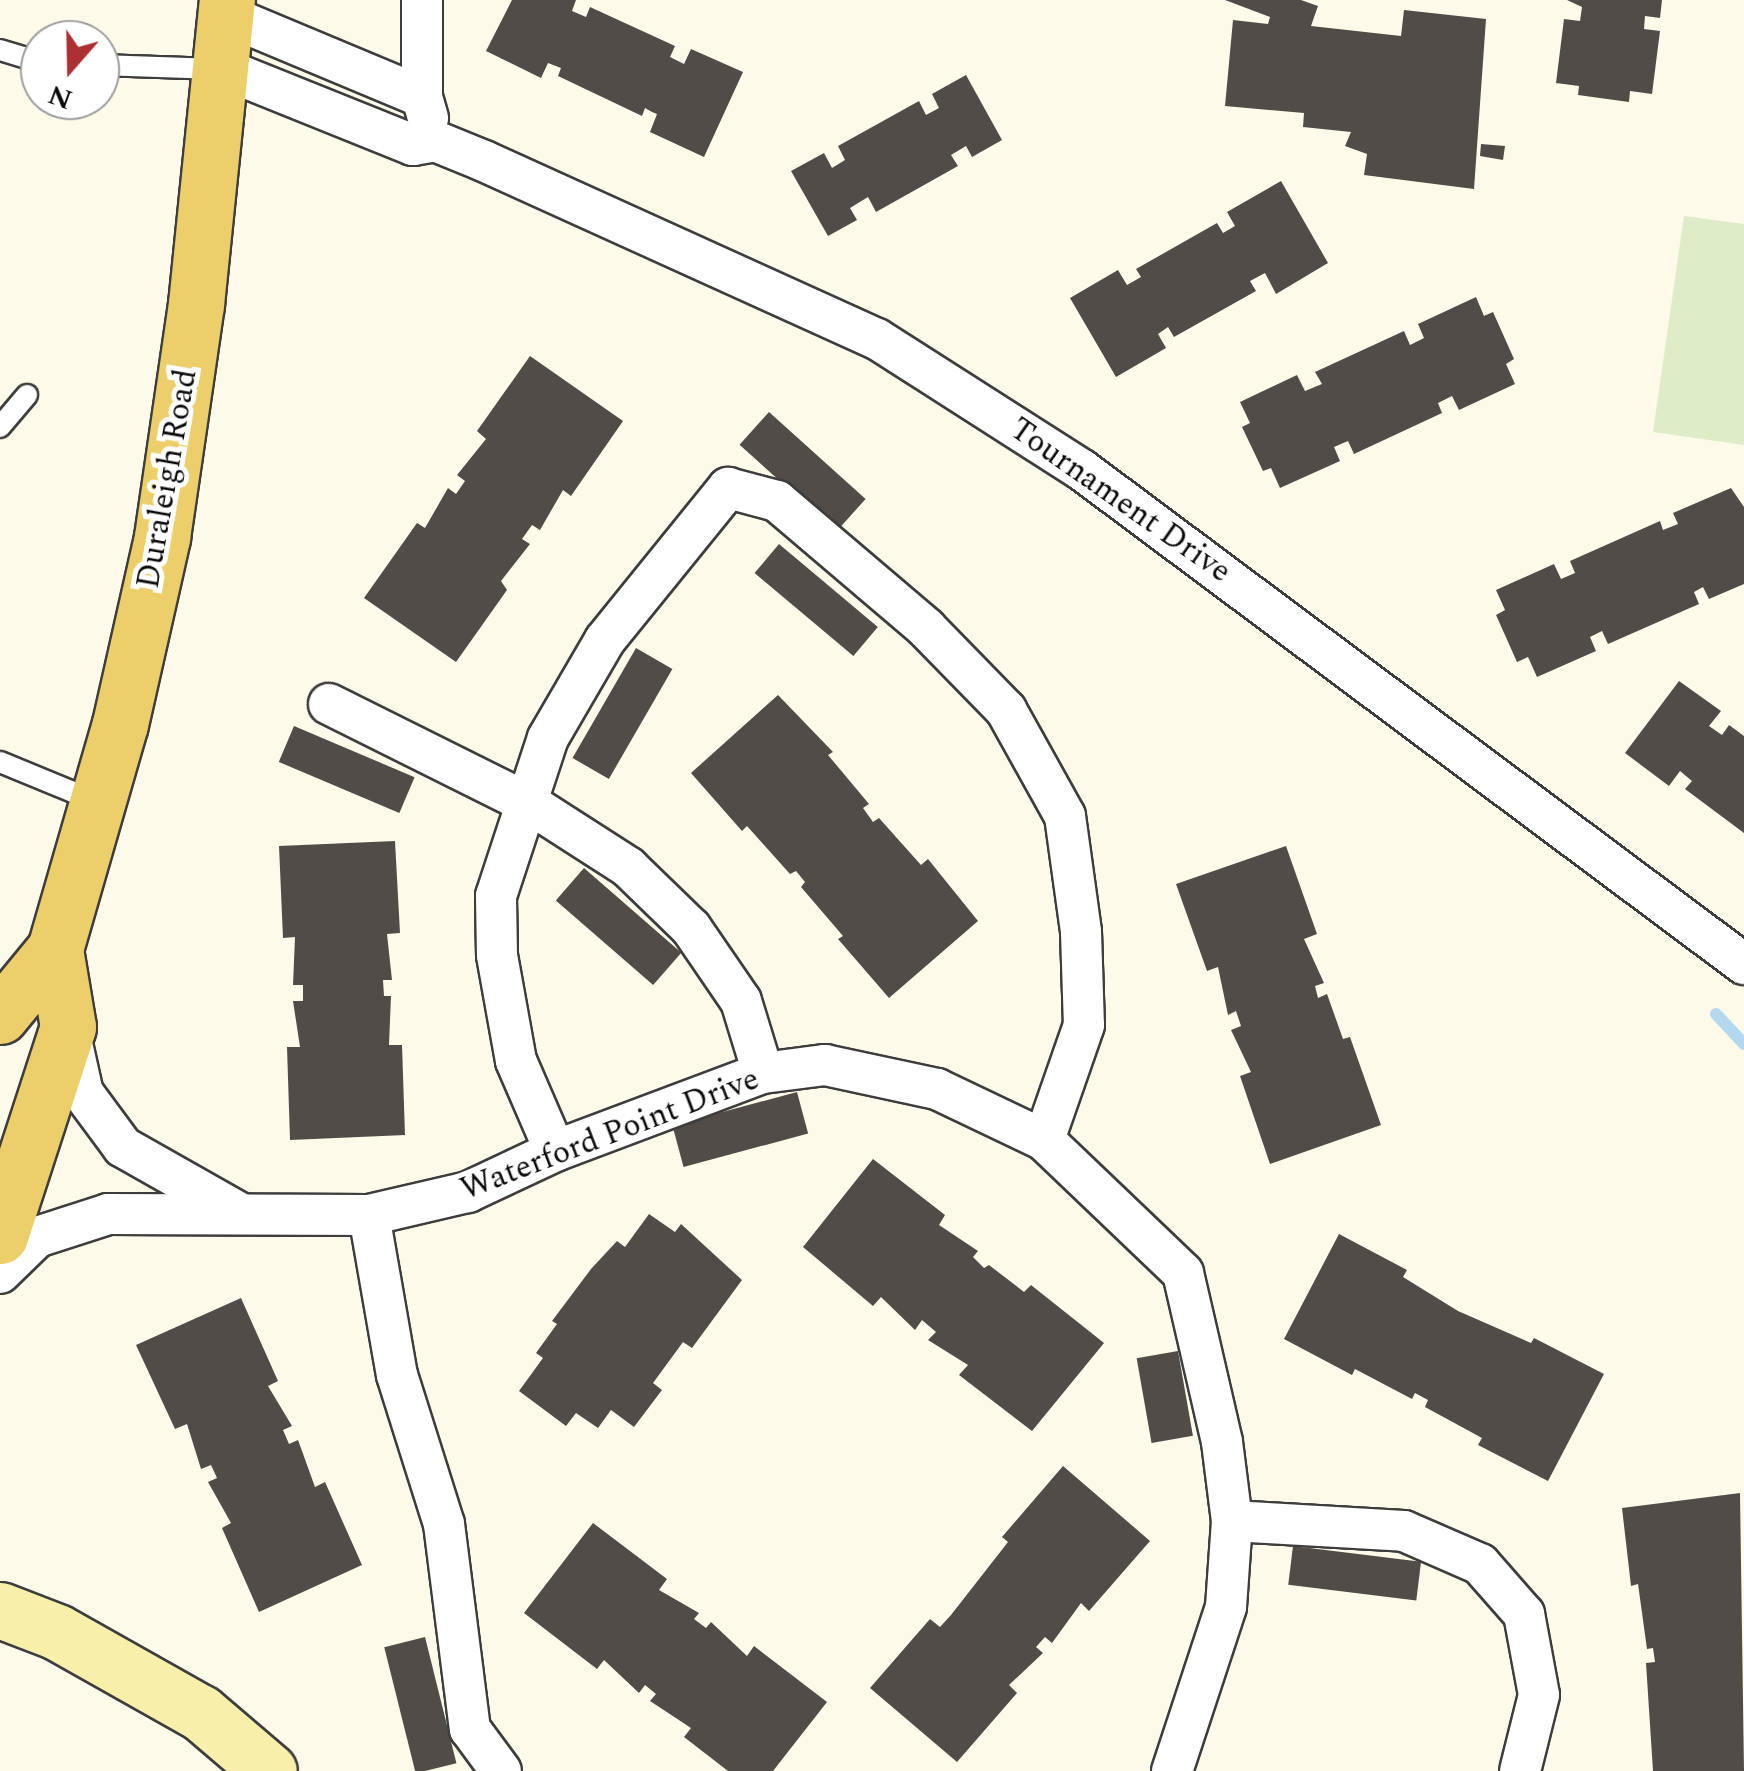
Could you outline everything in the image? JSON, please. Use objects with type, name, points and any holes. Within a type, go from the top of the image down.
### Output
[{"type":"main road","name":"Duraleigh Road","points":[[0,1016],[55,949],[98,802],[162,538],[224,69],[227,7]]},
{"type":"main road","name":"Duraleigh Road","points":[[0,1236],[68,1027],[55,949]]},
{"type":"street","points":[[422,0],[422,97],[435,141]]},
{"type":"street","points":[[227,7],[422,97]]},
{"type":"street","name":"Tournament Drive","points":[[224,69],[413,145],[435,141],[876,338],[1082,470],[1744,964]]},
{"type":"street","points":[[555,1151],[516,1061],[496,955],[496,896],[530,804],[548,738],[605,640],[728,488],[777,501],[926,628],[1006,710],[1065,816],[1082,932],[1084,1025],[1044,1140]]},
{"type":"street","points":[[328,704],[530,804],[628,867],[691,928],[741,1001],[763,1073]]},
{"type":"street","name":"Waterford Point Drive","points":[[68,1027],[83,1093],[123,1148],[239,1214]]},
{"type":"street","name":"Waterford Point Drive","points":[[0,1273],[37,1237],[108,1214],[369,1215],[468,1192],[555,1151],[763,1073],[825,1065],[938,1089],[1044,1140],[1183,1274],[1222,1442],[1232,1521],[1226,1607],[1172,1771]]},
{"type":"street","points":[[369,1215],[397,1375],[444,1524],[470,1729],[500,1771]]},
{"type":"street","points":[[1232,1521],[1404,1530],[1480,1564],[1524,1614],[1538,1695],[1520,1771]]},
{"type":"street","points":[[0,1610],[57,1632],[201,1713],[269,1771]]},
{"type":"lane","points":[[120,66],[224,69]]},
{"type":"lane","points":[[0,427],[27,395]]},
{"type":"lane","points":[[0,762],[98,802]]},
{"type":"green space","points":[[1684,216],[1744,224],[1744,445],[1653,432]]},
{"type":"building","points":[[512,0],[576,0],[572,11],[586,17],[590,7],[675,46],[670,57],[684,64],[691,49],[743,72],[704,157],[650,132],[657,114],[645,108],[642,116],[558,76],[561,68],[548,63],[541,78],[486,51]]},
{"type":"building","points":[[1225,0],[1301,0],[1318,6],[1311,26],[1401,36],[1404,10],[1486,19],[1474,189],[1364,175],[1367,154],[1345,146],[1351,132],[1303,127],[1304,113],[1225,106],[1233,20],[1268,24],[1270,17]]},
{"type":"building","points":[[1567,0],[1662,0],[1660,18],[1645,16],[1644,29],[1660,31],[1652,94],[1630,91],[1629,102],[1578,95],[1579,86],[1556,83],[1564,19],[1580,21],[1582,7]]},
{"type":"building","points":[[966,75],[1002,140],[972,157],[966,146],[951,155],[958,166],[876,212],[868,197],[850,208],[857,220],[828,236],[791,171],[824,153],[832,168],[845,160],[838,146],[919,101],[926,115],[939,108],[932,94]]},
{"type":"building","points":[[1481,144],[1505,146],[1503,160],[1480,156]]},
{"type":"building","points":[[1281,181],[1328,263],[1276,294],[1265,273],[1250,281],[1256,291],[1174,337],[1168,327],[1158,334],[1166,348],[1116,377],[1070,298],[1118,270],[1127,285],[1141,277],[1136,269],[1217,223],[1223,233],[1235,226],[1227,212]]},
{"type":"building","points":[[1476,297],[1484,316],[1493,312],[1514,359],[1506,364],[1515,384],[1459,410],[1452,396],[1438,403],[1442,413],[1354,454],[1348,441],[1334,447],[1340,461],[1280,488],[1271,468],[1263,471],[1242,427],[1250,423],[1240,402],[1297,375],[1305,391],[1322,384],[1315,372],[1404,331],[1410,345],[1424,338],[1418,324]]},
{"type":"building","points":[[530,356],[623,421],[571,496],[563,490],[540,530],[532,525],[522,539],[530,544],[501,581],[507,590],[456,662],[364,598],[417,523],[425,528],[448,488],[456,494],[465,481],[457,475],[486,439],[477,431]]},
{"type":"building","points":[[769,412],[866,499],[836,532],[740,445]]},
{"type":"building","points":[[1731,488],[1744,507],[1744,584],[1709,599],[1703,587],[1694,592],[1699,604],[1608,644],[1602,631],[1590,637],[1596,651],[1537,677],[1528,657],[1517,662],[1496,615],[1505,610],[1496,590],[1554,564],[1561,579],[1575,573],[1570,561],[1660,521],[1663,530],[1678,524],[1673,513]]},
{"type":"building","points":[[779,544],[878,627],[853,656],[755,573]]},
{"type":"building","points":[[636,648],[672,669],[609,779],[572,758]]},
{"type":"building","points":[[1679,681],[1721,711],[1709,726],[1722,735],[1729,725],[1744,736],[1744,833],[1685,789],[1692,781],[1680,771],[1669,786],[1625,753]]},
{"type":"building","points":[[778,695],[833,752],[828,755],[869,804],[863,808],[873,822],[879,818],[921,865],[928,859],[978,921],[889,998],[838,939],[843,936],[801,887],[805,882],[796,871],[790,874],[747,826],[742,831],[691,773]]},
{"type":"building","points":[[294,726],[415,777],[399,813],[279,762]]},
{"type":"building","points":[[395,841],[400,933],[387,934],[392,980],[383,980],[384,996],[391,996],[389,1045],[402,1045],[405,1135],[290,1140],[287,1047],[300,1047],[293,1001],[303,1001],[303,985],[293,985],[295,937],[283,938],[279,846]]},
{"type":"building","points":[[1286,846],[1317,934],[1304,939],[1324,983],[1315,986],[1318,998],[1327,994],[1343,1039],[1350,1037],[1381,1125],[1270,1164],[1240,1076],[1251,1072],[1231,1030],[1241,1026],[1236,1011],[1228,1015],[1218,967],[1207,971],[1176,884]]},
{"type":"building","points":[[584,868],[681,953],[653,985],[556,900]]},
{"type":"building","points":[[797,1092],[808,1134],[684,1167],[672,1125]]},
{"type":"building","points":[[873,1159],[945,1215],[939,1225],[978,1251],[973,1257],[984,1268],[989,1265],[1024,1292],[1031,1285],[1104,1343],[1032,1431],[959,1375],[968,1365],[928,1340],[936,1332],[922,1320],[915,1330],[881,1297],[873,1306],[803,1247]]},
{"type":"building","points":[[649,1214],[675,1232],[681,1224],[742,1280],[692,1348],[683,1342],[653,1383],[662,1390],[634,1427],[611,1410],[598,1428],[576,1413],[566,1426],[519,1391],[543,1358],[536,1353],[557,1324],[552,1321],[591,1269],[617,1241],[625,1247]]},
{"type":"building","points":[[1339,1234],[1407,1270],[1403,1277],[1458,1311],[1531,1343],[1534,1338],[1604,1374],[1548,1481],[1478,1445],[1482,1438],[1425,1407],[1428,1400],[1415,1393],[1412,1399],[1355,1369],[1352,1375],[1284,1339]]},
{"type":"building","points":[[241,1298],[278,1381],[268,1386],[292,1426],[283,1430],[289,1444],[298,1440],[315,1487],[325,1482],[362,1565],[259,1612],[222,1528],[231,1523],[208,1482],[217,1478],[211,1465],[201,1469],[187,1424],[175,1429],[136,1345]]},
{"type":"building","points":[[1178,1351],[1193,1436],[1152,1443],[1137,1358]]},
{"type":"building","points":[[1063,1466],[1150,1541],[1089,1611],[1081,1603],[1052,1643],[1045,1637],[1036,1647],[1043,1653],[1009,1685],[1017,1693],[957,1762],[870,1688],[930,1619],[940,1627],[951,1615],[1008,1542],[1002,1537]]},
{"type":"building","points":[[1740,1493],[1744,1771],[1653,1771],[1646,1663],[1655,1662],[1653,1648],[1647,1649],[1638,1584],[1631,1586],[1622,1508]]},
{"type":"building","points":[[593,1523],[667,1579],[659,1590],[699,1613],[694,1619],[706,1628],[711,1622],[747,1656],[754,1646],[827,1702],[773,1771],[728,1771],[684,1737],[691,1728],[650,1701],[656,1694],[645,1685],[639,1693],[604,1660],[597,1669],[524,1613]]},
{"type":"building","points":[[1293,1546],[1421,1562],[1416,1600],[1288,1585]]},
{"type":"building","points":[[425,1637],[456,1763],[415,1771],[384,1647]]},
{"type":"waterway","points":[[1716,1014],[1744,1044]]}]
